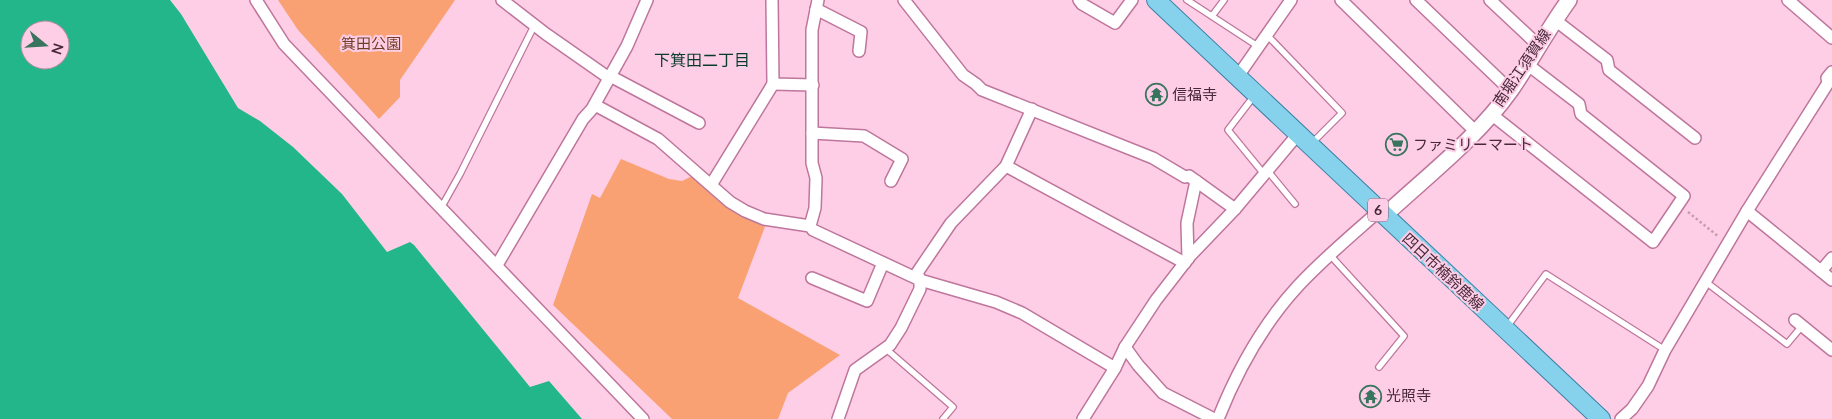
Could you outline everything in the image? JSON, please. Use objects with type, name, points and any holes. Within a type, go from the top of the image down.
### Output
[{"type":"main road","name":"四日市楠鈴鹿線","points":[[1156,0],[1601,419]]},
{"type":"main road","name":"南堀江須賀線","points":[[1381,213],[1458,149],[1491,114],[1510,90],[1569,0]]},
{"type":"street","points":[[256,0],[284,44],[642,419]]},
{"type":"street","points":[[502,0],[534,26],[610,77],[699,123]]},
{"type":"street","points":[[497,265],[582,119],[595,105],[627,46],[647,0]]},
{"type":"street","points":[[711,185],[773,84],[772,0]]},
{"type":"street","points":[[904,0],[964,75],[982,90],[1153,158],[1185,177],[1189,176],[1196,180],[1235,209]]},
{"type":"street","points":[[1079,0],[1082,4],[1115,23],[1132,0]]},
{"type":"street","points":[[1238,76],[1291,0]]},
{"type":"street","points":[[1341,0],[1474,131]]},
{"type":"street","points":[[1416,0],[1510,90]]},
{"type":"street","points":[[1490,0],[1538,45]]},
{"type":"street","points":[[1788,0],[1832,38]]},
{"type":"street","points":[[810,226],[815,208],[816,178],[812,163],[812,30],[817,5],[860,32],[859,51]]},
{"type":"street","points":[[1555,20],[1607,60],[1609,70],[1695,138]]},
{"type":"street","points":[[1491,114],[1653,242],[1684,196],[1581,114],[1579,104],[1527,64]]},
{"type":"street","points":[[1621,419],[1632,409],[1648,386],[1665,350],[1748,211],[1822,93],[1832,72]]},
{"type":"street","points":[[773,84],[813,85]]},
{"type":"street","points":[[1822,93],[1832,101]]},
{"type":"street","points":[[595,105],[658,139],[730,202],[754,216],[810,226],[813,230],[920,280],[996,302],[1022,312],[1115,368]]},
{"type":"street","points":[[838,419],[855,370],[890,345],[920,289],[918,272],[951,223],[1006,166],[1032,109]]},
{"type":"street","points":[[812,133],[864,136],[895,154],[902,159],[891,181]]},
{"type":"street","points":[[1083,419],[1115,368],[1125,347],[1156,300],[1187,261],[1266,172],[1304,139]]},
{"type":"street","points":[[1006,166],[1187,261]]},
{"type":"street","points":[[1187,261],[1187,223],[1196,180]]},
{"type":"street","points":[[1748,211],[1832,280]]},
{"type":"street","points":[[1125,347],[1163,393],[1216,419],[1260,336],[1298,287],[1330,255],[1381,213]]},
{"type":"street","points":[[1821,271],[1832,258]]},
{"type":"street","points":[[812,278],[867,301],[883,263]]},
{"type":"street","points":[[1798,323],[1832,350]]},
{"type":"lane","points":[[1188,0],[1258,47]]},
{"type":"lane","points":[[1212,16],[1224,0]]},
{"type":"lane","points":[[441,208],[534,26]]},
{"type":"lane","points":[[1267,35],[1342,113],[1304,139]]},
{"type":"lane","points":[[1256,94],[1228,130],[1295,204]]},
{"type":"lane","points":[[1330,255],[1404,336],[1379,367]]},
{"type":"lane","points":[[1505,329],[1546,274],[1665,350]]},
{"type":"lane","points":[[1706,282],[1787,344],[1798,323]]},
{"type":"lane","points":[[885,348],[953,407],[943,419]]},
{"type":"path","points":[[1679,204],[1728,244]]},
{"type":"green space","name":"箕田公園","points":[[278,0],[455,0],[400,80],[400,97],[379,119],[298,30]]},
{"type":"green space","points":[[621,159],[669,179],[682,181],[694,175],[766,224],[738,298],[840,355],[788,393],[778,419],[672,419],[553,305],[592,194],[600,198]]},
{"type":"shaded area","points":[[0,0],[170,0],[181,14],[238,108],[260,121],[293,147],[342,194],[387,252],[410,242],[414,245],[530,387],[549,381],[582,419],[0,419]]},
{"type":"place","name":"信福寺","points":[[1156,95]]},
{"type":"place","name":"ファミリーマート","points":[[1397,145]]},
{"type":"place","name":"光照寺","points":[[1370,396]]},
{"type":"district","name":"下箕田二丁目","points":[[702,60]]}]
